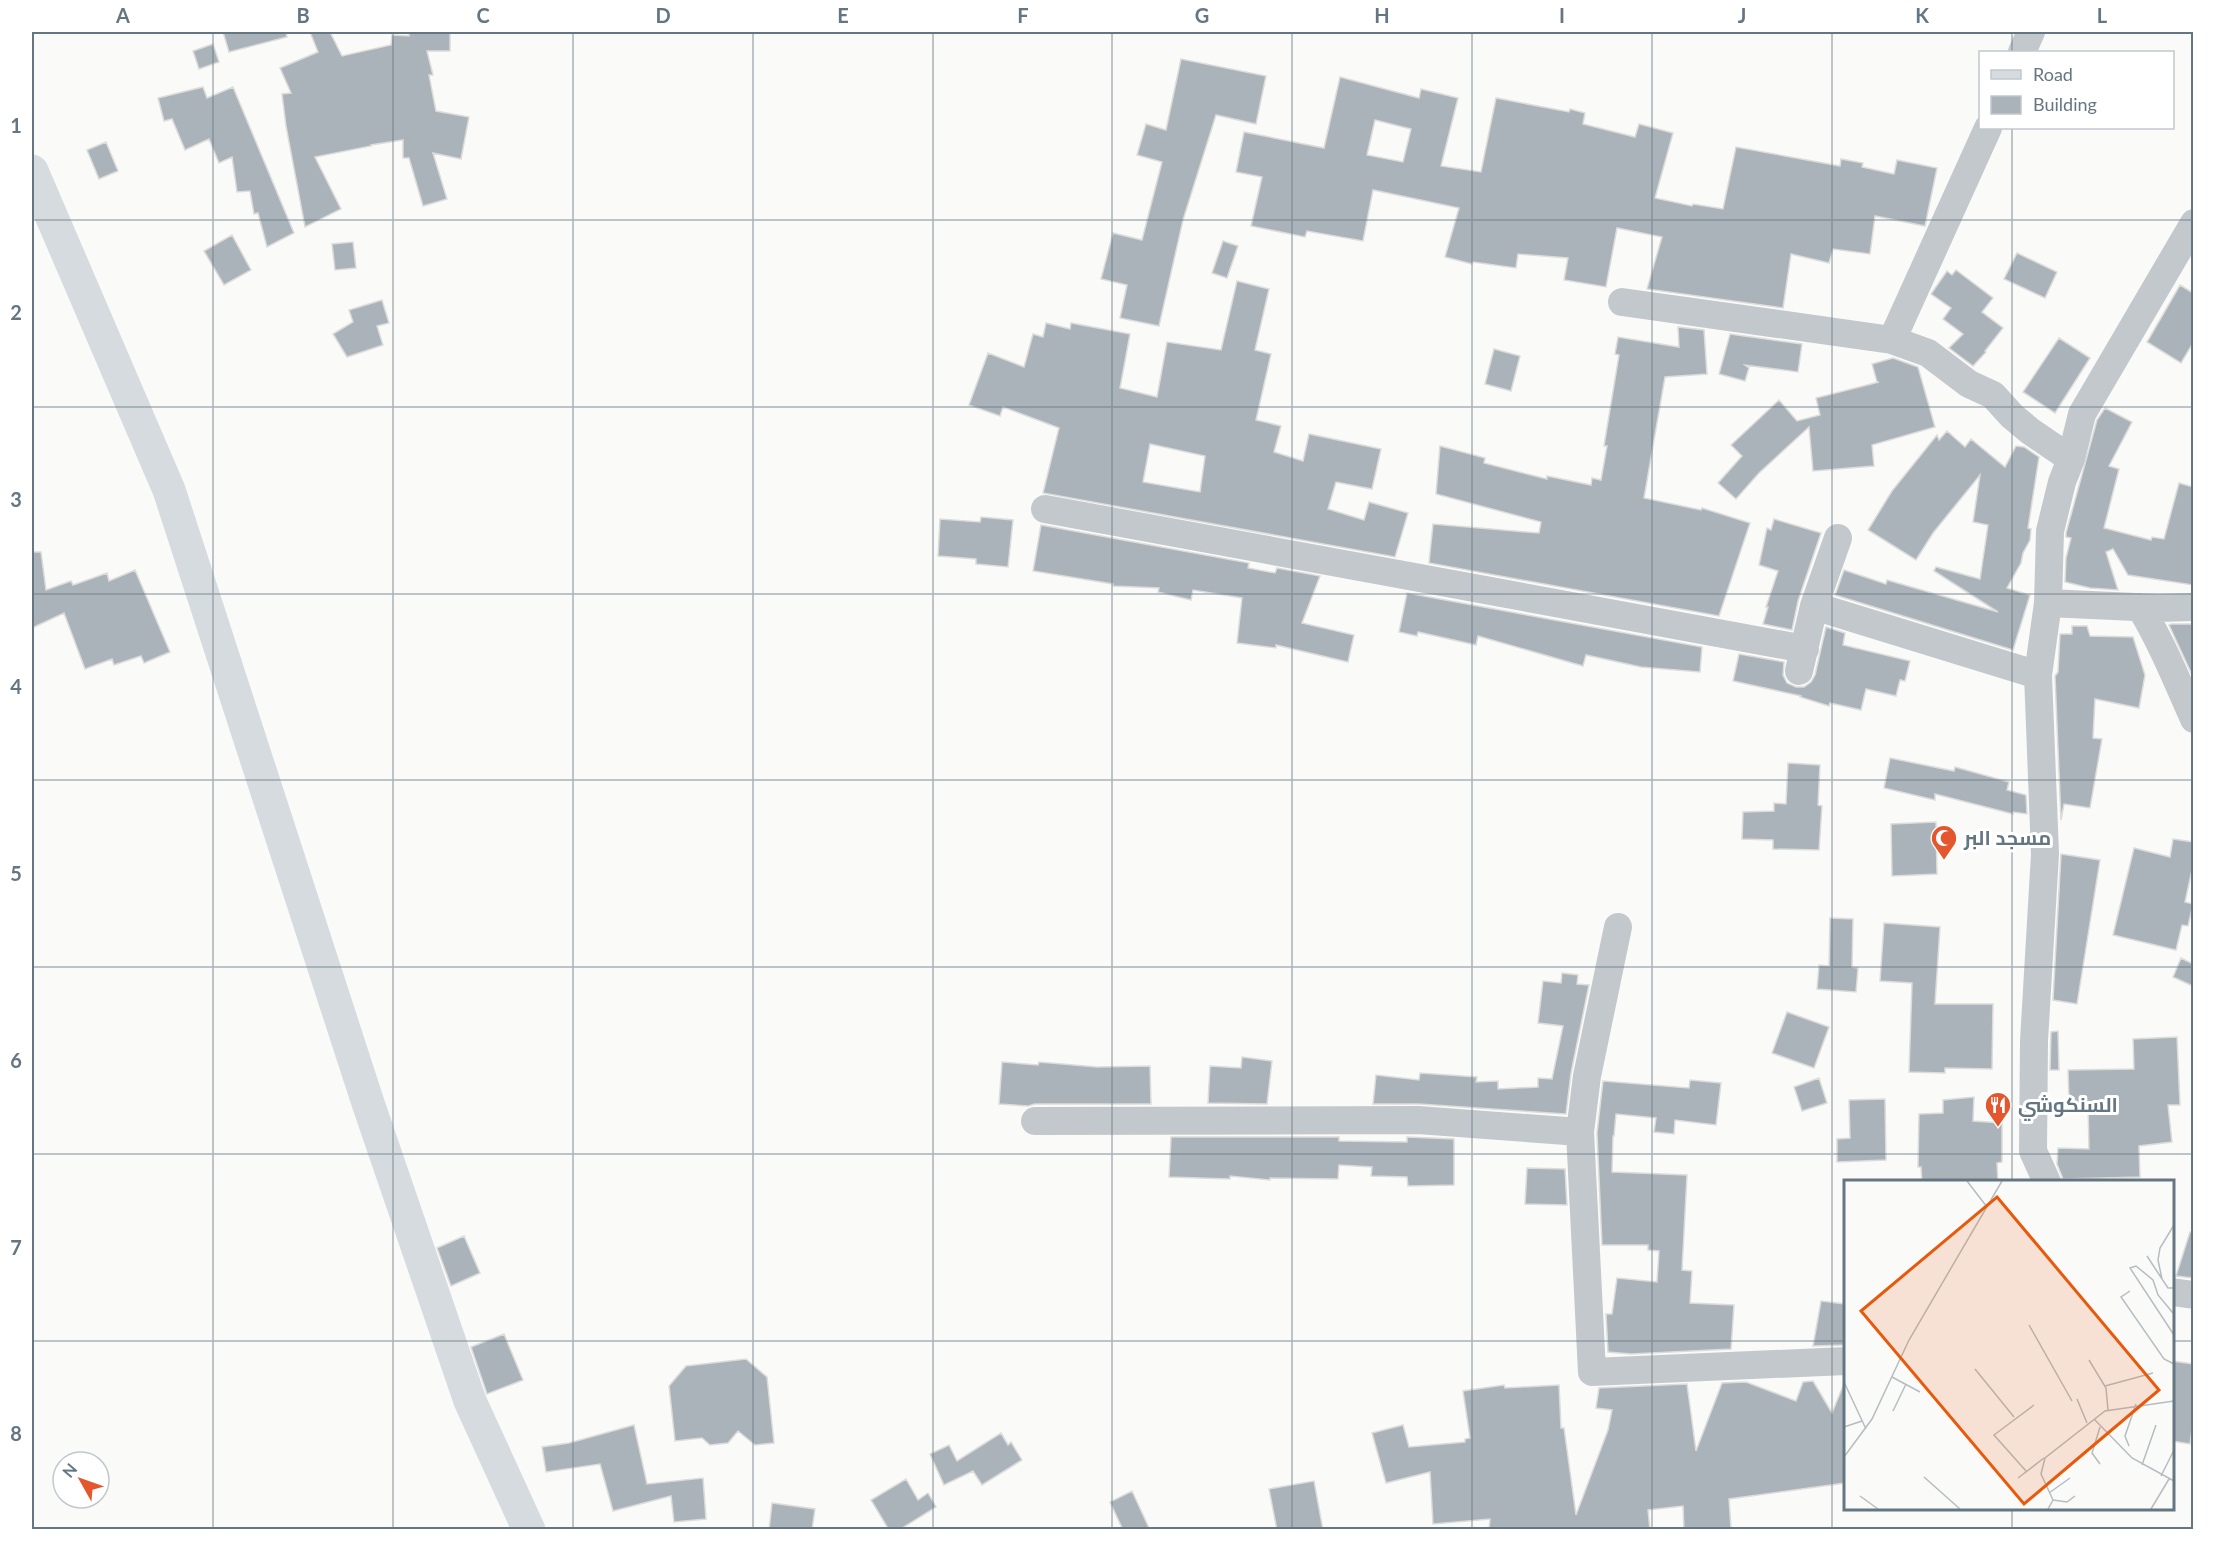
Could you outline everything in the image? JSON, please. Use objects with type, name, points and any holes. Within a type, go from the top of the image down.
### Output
[{"type":"main road","points":[[32,171],[169,490],[368,1103],[470,1401],[529,1530]]},
{"type":"street","points":[[2022,51],[2031,32]]},
{"type":"street","points":[[1892,340],[1988,129]]},
{"type":"street","points":[[2026,1180],[2032,1151],[2034,1041],[2045,854],[2038,675],[2048,603],[2050,531],[2082,414],[2191,232]]},
{"type":"street","points":[[1622,302],[1892,340],[1928,353],[1969,384],[1993,395],[2012,416],[2030,431],[2071,459]]},
{"type":"street","points":[[1045,509],[1802,660],[1814,606],[1838,538]]},
{"type":"street","points":[[2048,603],[2193,607]]},
{"type":"street","points":[[1814,606],[2038,675]]},
{"type":"street","points":[[2140,607],[2160,641],[2193,719]]},
{"type":"street","points":[[1618,927],[1587,1076],[1580,1132],[1592,1372],[1844,1361]]},
{"type":"street","points":[[1035,1121],[1418,1120],[1580,1132]]},
{"type":"street","points":[[2032,1151],[2046,1180]]},
{"type":"street","points":[[2174,1292],[2193,1295]]},
{"type":"building","points":[[223,32],[286,32],[287,37],[229,52]]},
{"type":"building","points":[[310,32],[330,32],[342,56],[391,45],[392,35],[409,36],[409,32],[450,32],[450,51],[427,51],[433,75],[429,75],[436,111],[469,117],[461,159],[433,153],[447,199],[423,206],[409,158],[403,158],[403,140],[371,145],[315,157],[341,209],[305,227],[282,94],[291,93],[280,68],[318,52]]},
{"type":"building","points":[[213,44],[219,62],[199,69],[193,51]]},
{"type":"building","points":[[1181,59],[1266,76],[1256,124],[1216,115],[1183,220],[1159,326],[1120,318],[1127,285],[1101,279],[1113,233],[1142,240],[1162,162],[1137,155],[1146,124],[1166,130]]},
{"type":"building","points":[[1340,77],[1419,98],[1421,89],[1458,98],[1441,166],[1481,172],[1496,98],[1585,113],[1583,124],[1635,137],[1639,124],[1673,133],[1655,198],[1692,206],[1693,204],[1723,209],[1736,147],[1840,166],[1841,159],[1863,163],[1862,167],[1894,174],[1897,160],[1937,168],[1925,226],[1875,216],[1870,254],[1833,249],[1829,263],[1791,254],[1783,308],[1647,289],[1662,237],[1617,228],[1606,287],[1564,280],[1568,258],[1518,254],[1516,268],[1473,262],[1472,264],[1445,257],[1459,208],[1373,190],[1363,241],[1307,231],[1305,237],[1251,226],[1262,177],[1236,172],[1244,132],[1324,148]],"holes":[[[1375,120],[1411,129],[1403,162],[1367,155]]]},
{"type":"building","points":[[203,87],[207,98],[233,87],[294,233],[267,247],[258,213],[254,214],[250,191],[237,192],[232,157],[219,163],[209,139],[185,150],[172,119],[164,121],[158,98]]},
{"type":"building","points":[[106,142],[118,171],[99,179],[87,150]]},
{"type":"building","points":[[232,235],[251,270],[224,285],[204,251]]},
{"type":"building","points":[[1223,241],[1238,246],[1227,278],[1212,273]]},
{"type":"building","points":[[353,242],[356,268],[335,270],[332,244]]},
{"type":"building","points":[[2017,253],[2057,272],[2045,298],[2004,279]]},
{"type":"building","points":[[1956,270],[1993,298],[1982,312],[2003,328],[1973,366],[1949,348],[1963,334],[1943,319],[1951,308],[1931,294],[1947,271],[1952,275]]},
{"type":"building","points":[[1237,281],[1269,289],[1255,350],[1271,354],[1256,420],[1281,426],[1274,452],[1303,461],[1309,434],[1381,449],[1372,489],[1336,482],[1328,509],[1364,520],[1369,502],[1408,513],[1395,557],[1043,493],[1059,428],[1003,407],[1000,416],[969,405],[988,353],[1024,367],[1033,334],[1043,337],[1046,323],[1070,329],[1071,323],[1130,334],[1120,388],[1157,397],[1167,342],[1221,350]],"holes":[[[1150,444],[1205,456],[1200,492],[1143,482]]]},
{"type":"building","points":[[2180,285],[2193,293],[2193,343],[2181,363],[2147,342]]},
{"type":"building","points":[[382,300],[389,323],[377,326],[383,345],[347,357],[333,334],[353,322],[349,310]]},
{"type":"building","points":[[1678,327],[1704,330],[1707,374],[1665,377],[1644,498],[1701,510],[1702,508],[1750,523],[1719,616],[1429,563],[1433,524],[1539,533],[1541,522],[1436,494],[1440,446],[1485,458],[1484,463],[1547,479],[1547,476],[1591,485],[1592,478],[1601,480],[1607,446],[1604,446],[1619,355],[1615,354],[1618,337],[1679,347]]},
{"type":"building","points":[[1730,334],[1802,344],[1798,372],[1745,365],[1749,368],[1745,381],[1719,374]]},
{"type":"building","points":[[2059,338],[2090,358],[2055,413],[2023,392]]},
{"type":"building","points":[[1494,349],[1520,356],[1511,391],[1485,384]]},
{"type":"building","points":[[1893,358],[1918,367],[1935,427],[1872,445],[1874,466],[1813,471],[1809,427],[1759,473],[1736,499],[1718,483],[1742,456],[1731,445],[1779,400],[1797,421],[1820,415],[1816,398],[1879,382],[1877,382],[1872,364]]},
{"type":"building","points":[[2105,408],[2132,422],[2109,466],[2119,469],[2104,528],[2151,540],[2152,537],[2164,539],[2179,483],[2193,487],[2193,585],[2128,575],[2113,549],[2106,552],[2118,590],[2090,588],[2065,582],[2066,558],[2071,538],[2066,537],[2066,533],[2097,420]]},
{"type":"building","points":[[1947,431],[1965,447],[1971,439],[2005,467],[2016,446],[2024,447],[2039,457],[2028,528],[2031,529],[2030,540],[2021,563],[2007,588],[2030,595],[2013,650],[1835,595],[1844,570],[1886,584],[1887,580],[1998,612],[1934,571],[1936,567],[1980,579],[1988,525],[1973,522],[1980,475],[1933,533],[1916,560],[1868,530],[1892,491],[1937,435],[1939,440]]},
{"type":"building","points":[[981,517],[1013,520],[1008,567],[976,564],[976,559],[938,556],[940,519],[980,522]]},
{"type":"building","points":[[1774,519],[1821,533],[1798,601],[1792,630],[1763,624],[1778,571],[1759,565],[1767,528],[1771,530]]},
{"type":"building","points":[[1041,525],[1249,563],[1248,568],[1275,573],[1277,568],[1320,576],[1302,623],[1354,635],[1348,662],[1276,645],[1276,648],[1237,643],[1242,598],[1193,590],[1191,600],[1158,592],[1159,588],[1113,586],[1113,584],[1033,571]]},
{"type":"building","points":[[32,552],[41,552],[46,590],[71,581],[73,585],[107,573],[109,581],[135,570],[170,652],[144,663],[141,656],[114,665],[112,659],[85,669],[64,613],[32,628]]},
{"type":"building","points":[[1407,593],[1702,647],[1700,672],[1641,667],[1586,655],[1583,666],[1478,636],[1476,645],[1418,632],[1417,636],[1399,632]]},
{"type":"building","points":[[2191,624],[2193,628],[2193,677],[2169,625]]},
{"type":"building","points":[[2072,626],[2087,626],[2090,636],[2133,637],[2145,675],[2139,708],[2095,699],[2093,738],[2102,739],[2090,808],[2064,804],[2061,820],[2055,676],[2058,672],[2060,634],[2072,634]]},
{"type":"building","points":[[1826,627],[1845,633],[1843,645],[1910,661],[1905,681],[1900,680],[1896,696],[1866,689],[1861,710],[1830,703],[1829,706],[1801,696],[1733,681],[1739,654],[1784,662],[1783,675],[1787,683],[1796,687],[1804,687],[1815,675]]},
{"type":"building","points":[[1890,758],[1954,771],[1955,767],[2009,782],[2007,790],[2026,795],[2027,814],[2013,812],[2013,814],[1935,794],[1935,800],[1884,788]]},
{"type":"building","points":[[1788,763],[1820,765],[1818,805],[1822,806],[1819,850],[1773,849],[1773,840],[1742,839],[1743,812],[1774,811],[1774,803],[1786,804]]},
{"type":"building","points":[[1936,822],[1937,874],[1892,876],[1891,824]]},
{"type":"building","points":[[2173,839],[2193,842],[2193,865],[2185,902],[2193,904],[2188,926],[2182,925],[2176,950],[2113,935],[2134,848],[2170,857]]},
{"type":"building","points":[[2061,854],[2100,860],[2077,1004],[2053,1000]]},
{"type":"building","points":[[1830,918],[1853,919],[1852,967],[1858,968],[1856,992],[1817,989],[1819,965],[1829,966]]},
{"type":"building","points":[[1884,923],[1940,927],[1935,1004],[1993,1004],[1992,1069],[1945,1068],[1945,1073],[1909,1072],[1912,983],[1880,981]]},
{"type":"building","points":[[2181,958],[2193,964],[2193,986],[2173,977]]},
{"type":"building","points":[[1562,973],[1578,975],[1577,984],[1589,985],[1571,1073],[1566,1114],[1419,1104],[1373,1104],[1376,1075],[1419,1080],[1420,1073],[1477,1077],[1476,1082],[1498,1081],[1498,1089],[1538,1087],[1538,1078],[1552,1079],[1563,1026],[1538,1023],[1543,981],[1561,983]]},
{"type":"building","points":[[1787,1012],[1829,1027],[1814,1068],[1772,1053]]},
{"type":"building","points":[[2058,1031],[2059,1070],[2050,1070],[2051,1032]]},
{"type":"building","points":[[2177,1037],[2180,1105],[2168,1105],[2172,1142],[2139,1146],[2140,1177],[2063,1179],[2057,1164],[2058,1148],[2089,1149],[2088,1105],[2074,1105],[2074,1102],[2069,1102],[2068,1070],[2134,1069],[2133,1039]]},
{"type":"building","points":[[1242,1057],[1272,1061],[1267,1104],[1208,1103],[1210,1066],[1241,1068]]},
{"type":"building","points":[[1002,1062],[1038,1065],[1039,1062],[1097,1067],[1150,1066],[1151,1104],[1035,1104],[1028,1106],[999,1104]]},
{"type":"building","points":[[1819,1078],[1827,1103],[1802,1111],[1794,1087]]},
{"type":"building","points":[[1690,1080],[1721,1083],[1716,1125],[1675,1120],[1674,1134],[1654,1132],[1656,1118],[1616,1114],[1612,1172],[1687,1175],[1682,1270],[1692,1271],[1690,1303],[1734,1305],[1731,1349],[1631,1354],[1608,1352],[1606,1314],[1612,1314],[1617,1278],[1657,1282],[1659,1251],[1648,1250],[1648,1245],[1602,1245],[1597,1133],[1603,1081],[1689,1088]]},
{"type":"building","points":[[1974,1097],[1973,1121],[2002,1123],[2002,1162],[1997,1163],[1998,1180],[1922,1180],[1921,1167],[1918,1167],[1919,1114],[1943,1113],[1943,1100]]},
{"type":"building","points":[[1885,1099],[1886,1160],[1837,1162],[1837,1139],[1850,1138],[1849,1100]]},
{"type":"building","points":[[1171,1137],[1339,1137],[1339,1141],[1407,1142],[1407,1137],[1454,1139],[1454,1185],[1408,1186],[1407,1177],[1371,1176],[1372,1167],[1339,1165],[1338,1179],[1270,1178],[1270,1180],[1230,1176],[1230,1179],[1169,1177]]},
{"type":"building","points":[[1527,1168],[1565,1169],[1567,1205],[1525,1204]]},
{"type":"building","points":[[2190,1232],[2193,1232],[2193,1278],[2176,1276]]},
{"type":"building","points":[[464,1236],[480,1273],[451,1286],[437,1248]]},
{"type":"building","points":[[1821,1301],[1844,1304],[1844,1345],[1813,1346]]},
{"type":"building","points":[[504,1334],[523,1380],[487,1394],[471,1347]]},
{"type":"building","points":[[746,1359],[767,1377],[774,1443],[755,1445],[738,1431],[728,1443],[710,1445],[702,1438],[675,1441],[669,1386],[686,1366]]},
{"type":"building","points":[[2174,1361],[2193,1364],[2193,1421],[2190,1444],[2174,1441]]},
{"type":"building","points":[[1813,1381],[1832,1413],[1844,1383],[1844,1483],[1729,1499],[1731,1528],[1684,1530],[1683,1506],[1648,1510],[1650,1530],[1489,1530],[1490,1519],[1433,1524],[1430,1472],[1386,1483],[1372,1433],[1403,1425],[1409,1447],[1465,1442],[1465,1439],[1470,1438],[1463,1391],[1504,1385],[1505,1388],[1559,1385],[1561,1428],[1564,1428],[1576,1515],[1608,1430],[1612,1410],[1596,1408],[1599,1388],[1687,1384],[1696,1451],[1722,1383],[1746,1382],[1796,1401],[1803,1382]]},
{"type":"building","points":[[634,1425],[647,1484],[703,1478],[706,1519],[674,1522],[671,1496],[613,1511],[600,1464],[546,1472],[542,1447],[569,1443]]},
{"type":"building","points":[[1001,1433],[1008,1445],[1011,1442],[1022,1460],[982,1485],[973,1471],[944,1485],[930,1454],[949,1445],[957,1461]]},
{"type":"building","points":[[906,1479],[918,1500],[928,1493],[936,1507],[899,1530],[889,1530],[871,1500]]},
{"type":"building","points":[[1314,1481],[1323,1530],[1277,1530],[1269,1489]]},
{"type":"building","points":[[1132,1491],[1150,1530],[1123,1530],[1110,1502]]},
{"type":"building","points":[[772,1503],[815,1509],[812,1530],[769,1530]]},
{"type":"place","name":"مسجد البر","points":[[1944,861]]},
{"type":"place","name":"السنكوشي","points":[[1998,1128]]}]
